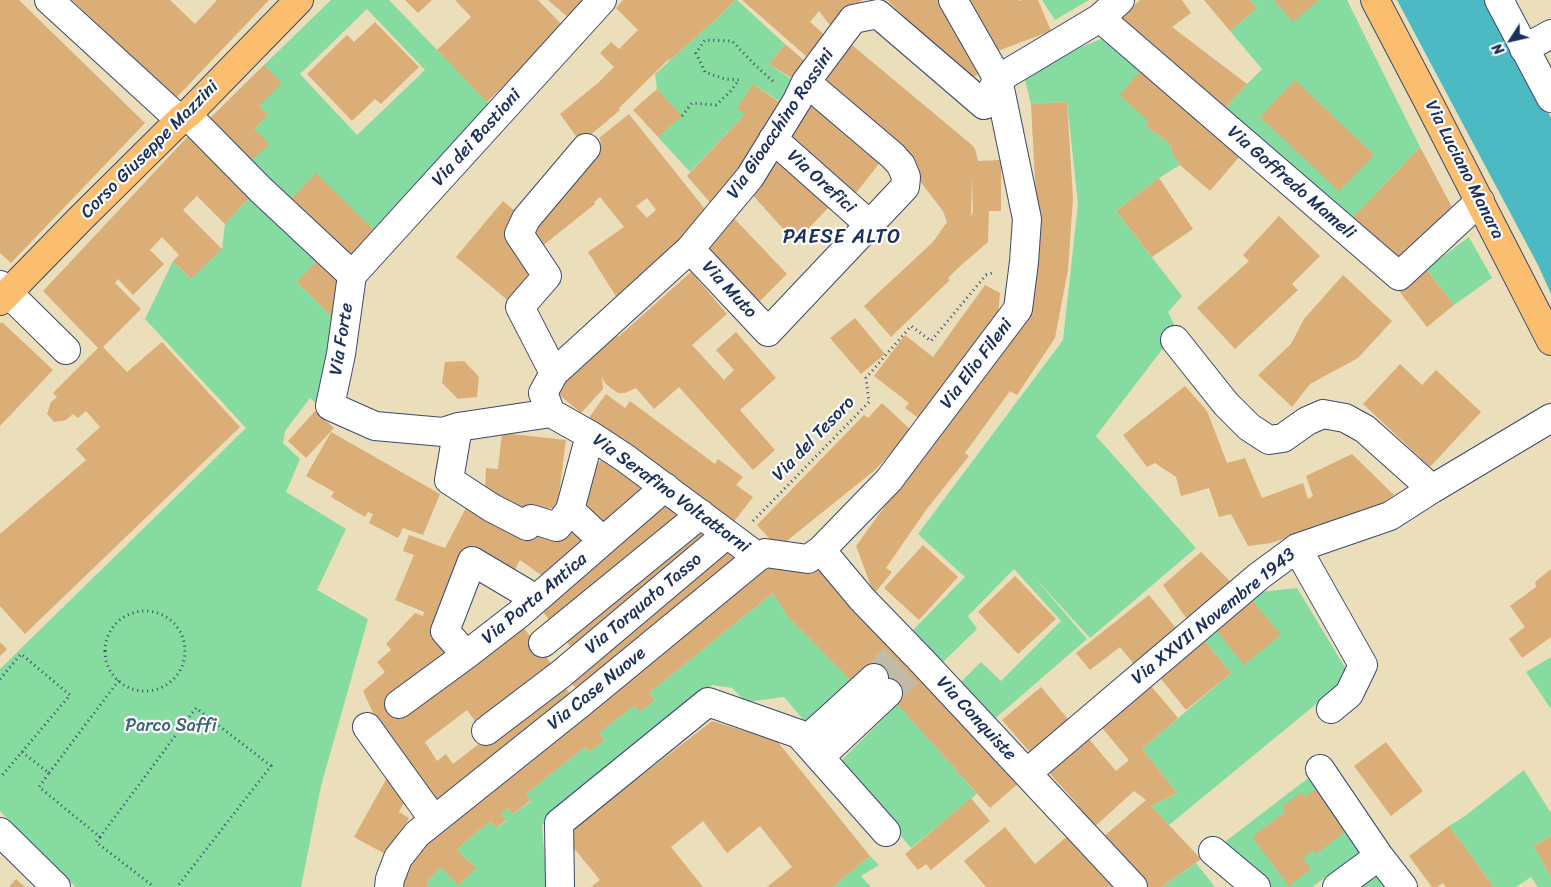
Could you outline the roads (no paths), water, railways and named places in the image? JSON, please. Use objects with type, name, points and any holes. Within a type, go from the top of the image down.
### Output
[{"type":"main road","name":"Corso Giuseppe Mazzini","points":[[3,292],[185,116],[300,0]]},
{"type":"main road","name":"Via Luciano Manara","points":[[1375,0],[1551,341]]},
{"type":"street","points":[[48,0],[194,123],[254,183],[352,275]]},
{"type":"street","name":"Via dei Bastioni","points":[[352,275],[602,0]]},
{"type":"street","name":"Via Elio Fileni","points":[[821,550],[889,480],[1018,309],[1027,219],[998,78],[953,0]]},
{"type":"street","points":[[998,78],[1100,18],[1120,0]]},
{"type":"street","points":[[1499,0],[1551,98]]},
{"type":"street","name":"Via Gioacchino Rossini","points":[[551,413],[543,393],[554,373],[690,249],[750,177],[802,91],[853,19],[878,14],[984,105],[998,78]]},
{"type":"street","name":"Via Goffredo Mameli","points":[[1100,18],[1399,276],[1480,201]]},
{"type":"street","points":[[1524,49],[1551,34]]},
{"type":"street","points":[[802,91],[894,156],[901,165],[906,177],[905,187],[870,225]]},
{"type":"street","name":"Via Orefici","points":[[773,139],[870,225]]},
{"type":"street","points":[[554,373],[520,307],[547,276],[519,234],[526,219],[586,148]]},
{"type":"street","name":"Via Muto","points":[[690,249],[768,332],[870,225]]},
{"type":"street","name":"Via Forte","points":[[352,275],[341,354],[330,406],[375,426],[443,432],[458,427],[551,413]]},
{"type":"street","points":[[3,292],[66,350]]},
{"type":"street","points":[[1176,340],[1226,404],[1249,427],[1269,440],[1283,438],[1307,421],[1323,414],[1345,418],[1365,429],[1432,489]]},
{"type":"street","name":"Via Serafino Voltattorni","points":[[551,413],[625,458],[758,557],[765,553],[808,559],[821,550]]},
{"type":"street","name":"Via XXVII Novembre 1943","points":[[1027,773],[1259,576],[1297,548],[1390,516],[1551,418]]},
{"type":"street","points":[[458,427],[449,480],[492,508],[527,526],[531,520],[557,527],[570,510],[590,435]]},
{"type":"street","name":"Via Porta Antica","points":[[399,704],[466,656],[528,607],[665,487]]},
{"type":"street","points":[[570,510],[603,541]]},
{"type":"street","points":[[543,643],[701,514]]},
{"type":"street","name":"Via Torquato Tasso","points":[[486,731],[561,674],[731,537]]},
{"type":"street","points":[[1297,548],[1363,665],[1349,694],[1331,709]]},
{"type":"street","name":"Via Conquiste","points":[[821,550],[862,599],[1133,887]]},
{"type":"street","name":"Via Case Nuove","points":[[389,887],[398,858],[418,834],[758,557]]},
{"type":"street","points":[[466,656],[445,631],[472,561],[528,607],[543,643],[561,674],[582,702]]},
{"type":"street","points":[[813,749],[881,685]]},
{"type":"street","points":[[560,887],[560,823],[708,702],[799,734],[886,832]]},
{"type":"street","points":[[367,727],[434,820]]},
{"type":"street","points":[[1320,769],[1379,856],[1403,887]]},
{"type":"street","points":[[0,832],[56,887]]},
{"type":"street","points":[[1213,850],[1256,887]]},
{"type":"street","points":[[1337,887],[1379,856]]},
{"type":"water","points":[[1397,0],[1491,0],[1551,118],[1551,294],[1539,267]]},
{"type":"tunnel","points":[[874,678],[907,645]]},
{"type":"tunnel","points":[[888,693],[921,660]]},
{"type":"district","name":"PAESE ALTO","points":[[842,238]]},
{"type":"park label","name":"Parco Saffi","points":[[171,726]]}]
